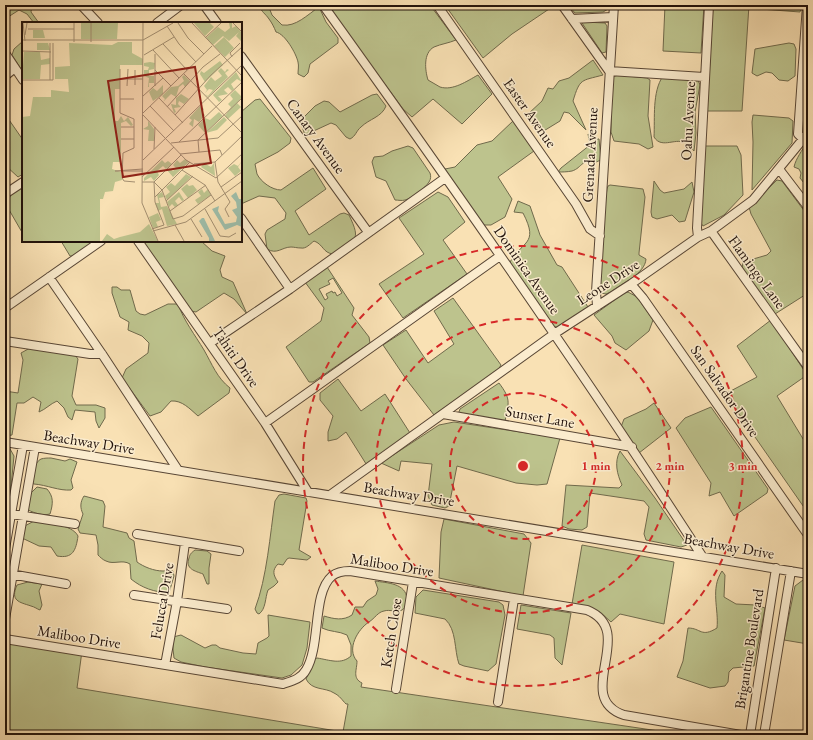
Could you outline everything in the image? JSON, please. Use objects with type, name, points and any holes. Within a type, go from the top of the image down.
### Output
[{"type":"street","points":[[81,5],[97,22]]},
{"type":"street","points":[[158,22],[181,5]]},
{"type":"street","points":[[204,5],[216,22]]},
{"type":"street","name":"Dominica Avenue","points":[[323,5],[500,256],[632,447],[702,556]]},
{"type":"street","name":"Easter Avenue","points":[[437,5],[576,204],[590,229],[600,236]]},
{"type":"street","points":[[562,5],[609,71],[704,77]]},
{"type":"street","name":"Grenada Avenue","points":[[597,306],[596,292],[614,5]]},
{"type":"street","name":"Oahu Avenue","points":[[698,237],[697,228],[704,77],[709,5]]},
{"type":"street","points":[[805,136],[798,134],[807,5]]},
{"type":"street","points":[[572,19],[613,17]]},
{"type":"street","points":[[5,53],[22,78]]},
{"type":"street","name":"Canary Avenue","points":[[242,57],[368,232]]},
{"type":"street","points":[[5,76],[16,68]]},
{"type":"street","name":"Leone Drive","points":[[330,495],[554,334],[632,284],[698,237],[711,231],[753,200],[805,136]]},
{"type":"street","points":[[779,169],[808,207]]},
{"type":"street","points":[[210,343],[290,289],[445,178]]},
{"type":"street","points":[[5,194],[22,183]]},
{"type":"street","points":[[242,219],[290,289]]},
{"type":"street","name":"Flamingo Lane","points":[[711,231],[808,367]]},
{"type":"street","points":[[5,308],[100,242]]},
{"type":"street","name":"Tahiti Drive","points":[[139,242],[265,423],[308,492]]},
{"type":"street","points":[[265,423],[500,256]]},
{"type":"street","points":[[49,277],[102,354],[178,470]]},
{"type":"street","name":"San Salvador Drive","points":[[632,284],[808,535]]},
{"type":"street","points":[[5,341],[90,354],[102,354]]},
{"type":"street","name":"Sunset Lane","points":[[443,414],[632,447]]},
{"type":"street","name":"Beachway Drive","points":[[5,442],[808,574]]},
{"type":"street","points":[[5,549],[8,513],[23,445]]},
{"type":"street","points":[[5,620],[9,573],[23,516],[35,447]]},
{"type":"street","points":[[8,513],[75,524]]},
{"type":"street","points":[[137,534],[239,551]]},
{"type":"street","name":"Felucca Drive","points":[[165,665],[177,601],[185,542]]},
{"type":"street","name":"Brigantine Boulevard","points":[[750,735],[776,568]]},
{"type":"street","name":"Maliboo Drive","points":[[5,639],[283,684],[296,680],[306,671],[312,655],[321,597],[327,582],[333,575],[341,571],[350,571],[587,610],[599,617],[604,623],[608,632],[609,641],[602,682],[603,697],[613,711],[624,715],[741,735]]},
{"type":"street","name":"Brigantine Boulevard","points":[[764,735],[791,571]]},
{"type":"street","points":[[9,573],[66,584]]},
{"type":"street","name":"Ketch Close","points":[[396,689],[412,582]]},
{"type":"street","points":[[134,595],[227,609]]},
{"type":"street","points":[[498,702],[514,599]]},
{"type":"green space","points":[[5,5],[32,5],[31,12],[38,22],[33,22],[27,14],[19,10],[5,19]]},
{"type":"green space","points":[[259,5],[272,5],[270,10],[272,15],[282,25],[297,22],[319,7],[326,22],[338,38],[338,43],[310,64],[308,73],[304,77],[298,74],[298,62],[290,44],[283,36],[276,32],[268,17]]},
{"type":"green space","points":[[331,5],[430,5],[456,40],[434,47],[430,50],[426,57],[426,71],[428,80],[440,87],[450,88],[460,85],[478,75],[492,94],[462,124],[433,99],[412,117],[403,109],[332,12]]},
{"type":"green space","points":[[445,5],[555,5],[512,34],[483,58]]},
{"type":"green space","points":[[568,5],[610,5],[610,8],[603,12],[575,13]]},
{"type":"green space","points":[[665,5],[704,5],[701,53],[663,51]]},
{"type":"green space","points":[[713,5],[749,5],[742,111],[707,111]]},
{"type":"green space","points":[[757,5],[802,5],[800,12],[760,9],[756,7]]},
{"type":"green space","points":[[582,23],[605,23],[607,26],[606,52],[602,53]]},
{"type":"green space","points":[[22,42],[22,70],[12,55],[14,49]]},
{"type":"green space","points":[[789,43],[794,44],[796,49],[795,76],[788,81],[779,80],[772,73],[766,72],[757,76],[752,73],[755,49]]},
{"type":"green space","points":[[593,60],[603,75],[590,78],[582,82],[573,101],[586,130],[569,113],[564,112],[560,121],[542,132],[530,123],[528,114],[542,101],[548,88],[553,89],[559,81],[569,78]]},
{"type":"green space","points":[[618,75],[647,78],[650,80],[648,116],[653,147],[648,149],[639,144],[614,141],[611,132],[612,81],[613,77]]},
{"type":"green space","points":[[663,76],[698,80],[700,85],[695,112],[696,133],[694,151],[683,142],[679,141],[665,143],[657,141],[654,137],[654,114],[657,90],[659,82]]},
{"type":"green space","points":[[377,94],[386,106],[384,110],[382,113],[361,127],[350,139],[346,137],[336,125],[331,123],[305,135],[300,121],[315,106],[324,101],[329,102],[340,112],[372,95]]},
{"type":"green space","points":[[260,99],[291,138],[290,143],[278,152],[255,164],[257,174],[261,180],[274,189],[281,190],[313,168],[326,189],[295,211],[309,235],[340,214],[344,213],[349,215],[355,230],[354,239],[333,254],[327,252],[314,241],[305,248],[288,247],[274,251],[267,249],[265,234],[267,230],[285,219],[286,213],[275,198],[259,196],[242,204],[242,111],[255,100]]},
{"type":"green space","points":[[5,114],[22,139],[22,175],[18,177],[5,165]]},
{"type":"green space","points":[[753,115],[789,118],[793,121],[792,143],[752,190],[752,122]]},
{"type":"green space","points":[[513,121],[534,151],[498,177],[512,199],[505,217],[491,225],[481,225],[448,178],[445,169],[455,167],[477,145],[492,141]]},
{"type":"green space","points":[[588,134],[594,139],[599,139],[601,160],[596,162],[585,162],[572,171],[558,172],[590,145]]},
{"type":"green space","points":[[807,142],[808,188],[800,178],[801,173],[799,169],[794,167]]},
{"type":"green space","points":[[408,146],[413,148],[431,176],[425,187],[412,197],[404,200],[395,200],[386,181],[376,177],[372,162],[374,157],[383,156],[392,151]]},
{"type":"green space","points":[[705,146],[737,146],[741,155],[743,195],[724,215],[703,226],[701,223]]},
{"type":"green space","points":[[777,180],[782,181],[808,216],[808,293],[775,314],[742,269],[743,262],[767,255],[771,251],[751,214],[749,207]]},
{"type":"green space","points":[[654,181],[664,193],[684,189],[692,182],[694,192],[685,221],[679,222],[672,215],[657,219],[652,217],[651,212]]},
{"type":"green space","points":[[610,185],[643,189],[645,197],[639,255],[646,259],[642,269],[637,274],[606,294],[601,293],[600,286],[604,212],[607,189]]},
{"type":"green space","points":[[22,188],[22,232],[8,208],[10,195]]},
{"type":"green space","points":[[438,192],[448,197],[465,222],[443,240],[467,274],[403,318],[379,284],[424,254],[399,218]]},
{"type":"green space","points":[[518,201],[530,206],[540,235],[557,265],[562,267],[588,307],[559,328],[553,326],[509,264],[527,242],[530,232],[523,213],[514,212]]},
{"type":"green space","points":[[62,242],[95,242],[75,256],[70,256]]},
{"type":"green space","points":[[144,242],[202,242],[212,251],[225,256],[220,270],[222,277],[233,282],[247,314],[234,299],[224,293],[196,312],[191,311]]},
{"type":"green space","points":[[327,267],[354,308],[352,315],[369,337],[370,343],[313,382],[309,382],[286,347],[321,321],[324,308],[305,282]],"holes":[[[333,278],[342,293],[337,296],[335,292],[333,293],[332,291],[326,294],[328,298],[325,300],[319,289],[330,284],[328,281]]]},
{"type":"green space","points":[[112,287],[117,287],[121,290],[130,290],[136,311],[140,314],[145,315],[168,304],[178,304],[186,322],[215,370],[225,384],[230,388],[229,393],[198,416],[182,403],[171,401],[161,412],[150,416],[122,378],[126,369],[148,353],[149,343],[142,336],[128,330],[129,322],[120,317],[112,293]]},
{"type":"green space","points":[[628,292],[637,297],[653,320],[649,331],[626,350],[615,343],[612,336],[594,315],[624,293]]},
{"type":"green space","points":[[453,298],[501,365],[498,370],[434,415],[406,379],[383,345],[406,330],[428,363],[454,344],[434,311]]},
{"type":"green space","points":[[771,320],[807,375],[777,396],[808,447],[808,513],[725,394],[757,377],[737,346]]},
{"type":"green space","points":[[30,348],[75,355],[78,359],[72,396],[76,405],[96,405],[105,408],[105,418],[99,428],[96,421],[95,412],[75,410],[72,420],[68,417],[64,408],[57,401],[39,412],[41,402],[33,397],[24,403],[17,403],[12,435],[5,436],[5,391],[18,393],[23,360],[21,353]]},
{"type":"green space","points":[[338,379],[361,411],[385,394],[410,433],[368,467],[346,432],[337,439],[328,441],[328,432],[333,416],[320,400],[320,393]]},
{"type":"green space","points":[[499,383],[506,393],[508,401],[505,421],[458,415],[460,409]]},
{"type":"green space","points":[[654,403],[671,428],[639,453],[621,427],[624,419],[646,409]]},
{"type":"green space","points":[[711,407],[768,489],[767,493],[734,516],[720,492],[709,496],[711,483],[676,428],[685,418]]},
{"type":"green space","points":[[454,422],[560,438],[547,484],[537,485],[516,483],[457,466],[449,506],[445,508],[432,505],[428,496],[432,464],[401,461],[399,471],[381,463],[439,425]]},
{"type":"green space","points":[[5,446],[9,447],[14,456],[10,497],[5,505]]},
{"type":"green space","points":[[620,451],[655,498],[687,545],[681,547],[646,540],[644,534],[649,507],[644,501],[590,493],[587,527],[582,530],[569,529],[562,526],[566,485],[619,488],[622,485],[617,468],[617,459]]},
{"type":"green space","points":[[51,458],[65,461],[70,459],[77,462],[71,480],[73,488],[71,490],[62,490],[32,483],[34,470],[37,463],[41,459]]},
{"type":"green space","points":[[37,487],[47,489],[51,495],[52,504],[50,514],[41,514],[28,510],[28,496]]},
{"type":"green space","points":[[284,494],[306,498],[307,501],[299,550],[311,557],[307,560],[289,558],[283,565],[278,564],[274,573],[278,582],[268,590],[264,606],[259,614],[255,609],[265,570],[275,501],[279,495]]},
{"type":"green space","points":[[84,496],[103,501],[105,506],[103,527],[127,533],[129,538],[134,541],[137,562],[146,567],[160,571],[173,571],[174,576],[169,593],[158,592],[139,585],[131,579],[130,564],[124,562],[109,562],[98,555],[96,535],[80,533],[78,529],[83,514],[81,505]]},
{"type":"green space","points":[[444,519],[524,534],[531,543],[523,596],[439,578],[441,532]]},
{"type":"green space","points":[[34,521],[58,525],[75,532],[78,536],[73,552],[67,556],[57,556],[51,547],[39,546],[22,538],[23,527]]},
{"type":"green space","points":[[582,545],[674,562],[664,624],[620,614],[611,622],[600,612],[572,604]]},
{"type":"green space","points":[[195,550],[207,551],[211,554],[209,584],[207,584],[203,574],[192,569],[188,565],[190,555]]},
{"type":"green space","points":[[722,571],[725,575],[724,597],[736,604],[756,605],[765,608],[754,666],[733,668],[729,672],[728,682],[725,686],[710,688],[677,677],[683,661],[688,628],[708,632],[717,628],[716,585]]},
{"type":"green space","points":[[803,580],[808,581],[808,644],[784,640],[795,586]]},
{"type":"green space","points":[[375,581],[390,583],[400,587],[406,594],[407,602],[404,608],[400,611],[386,611],[380,613],[365,625],[357,634],[353,645],[353,651],[357,661],[356,676],[362,683],[361,687],[686,735],[5,735],[5,637],[82,651],[77,688],[343,732],[348,704],[346,704],[338,695],[315,687],[306,679],[314,659],[317,658],[339,661],[347,659],[351,656],[351,645],[347,635],[322,628],[324,616],[338,619],[352,615],[355,607],[363,607],[367,601],[376,595],[378,589]]},
{"type":"green space","points":[[28,582],[42,584],[39,591],[42,605],[40,610],[19,602],[15,598],[15,590],[17,585]]},
{"type":"green space","points":[[423,590],[499,602],[503,605],[505,615],[496,664],[488,671],[459,664],[452,629],[445,619],[415,613],[416,597]]},
{"type":"green space","points":[[521,605],[571,613],[562,665],[555,658],[554,638],[550,635],[517,629]]},
{"type":"green space","points":[[268,615],[310,622],[307,648],[302,665],[291,675],[282,678],[205,667],[181,662],[174,658],[173,637],[181,635],[205,648],[216,645],[220,648],[256,654],[258,643],[269,636]]}]
